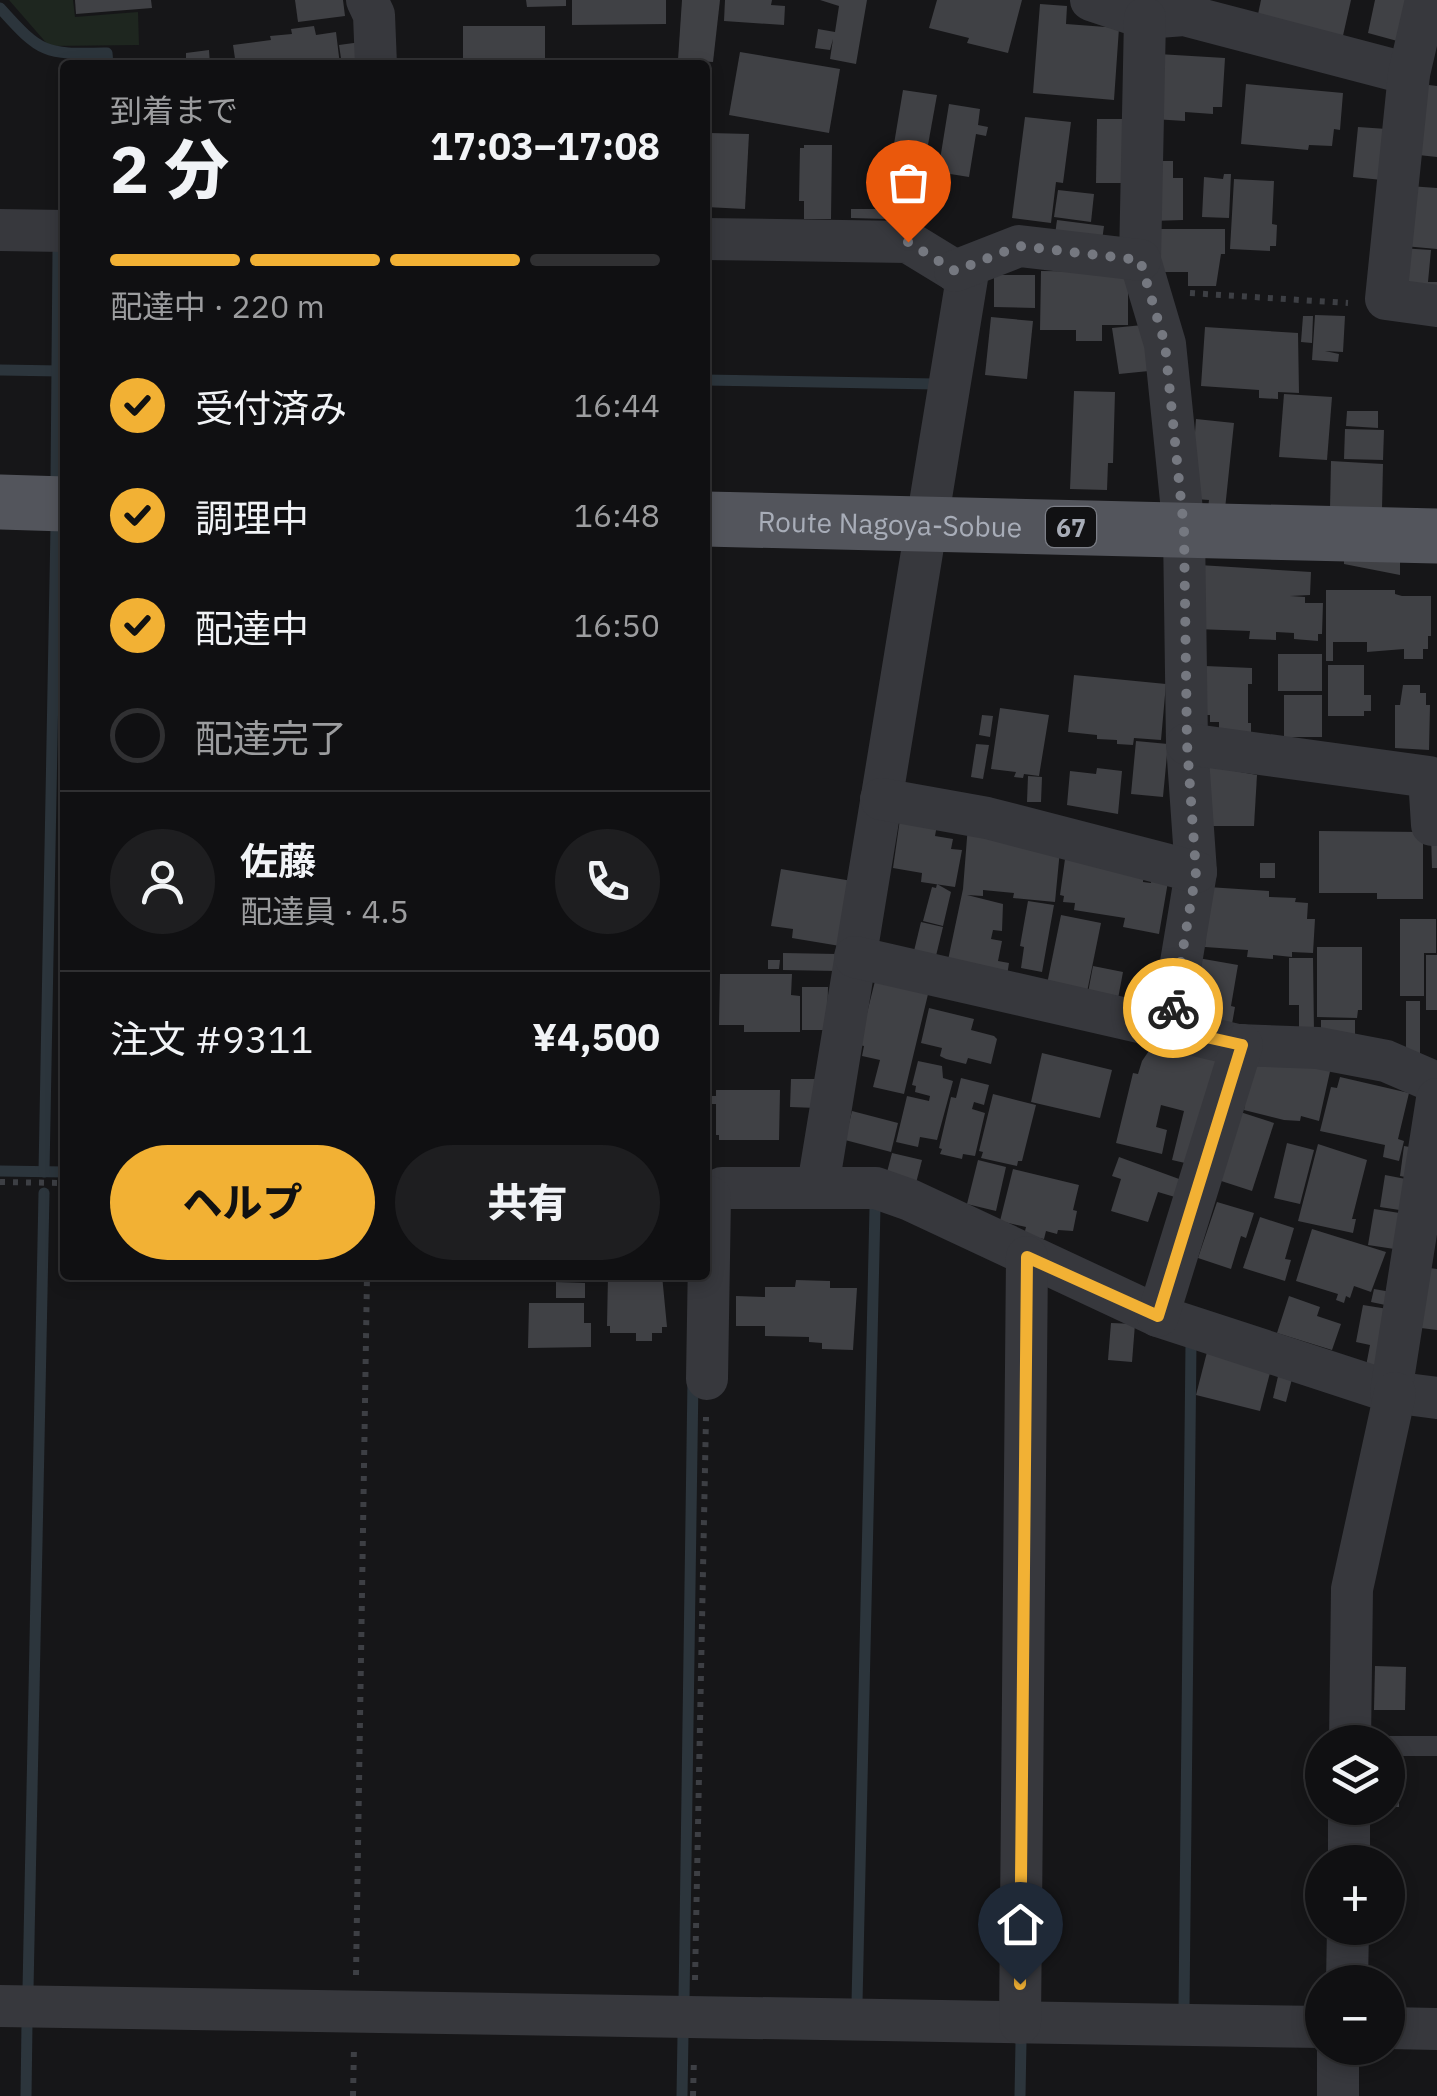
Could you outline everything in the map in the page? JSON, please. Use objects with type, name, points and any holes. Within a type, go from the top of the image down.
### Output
[{"type":"main road","points":[[0,502],[60,504]]},
{"type":"main road","name":"Route Nagoya-Sobue","points":[[710,518],[1437,536]]},
{"type":"street","points":[[367,0],[374,15],[376,60]]},
{"type":"street","points":[[1092,0],[1145,18],[1184,15],[1420,58]]},
{"type":"street","points":[[1426,0],[1386,299],[1437,306]]},
{"type":"street","points":[[1145,18],[1145,275],[1165,344],[1184,530],[1187,744],[1196,872],[1170,1029]]},
{"type":"street","points":[[0,230],[60,231]]},
{"type":"street","points":[[710,239],[908,242],[967,278],[818,1186]]},
{"type":"street","points":[[955,271],[1019,246],[1145,275]]},
{"type":"street","points":[[1187,744],[1429,777],[1432,825],[1437,825]]},
{"type":"street","points":[[881,799],[987,818],[1196,872]]},
{"type":"street","points":[[855,956],[1242,1045],[1318,1048],[1386,1062],[1436,1104],[1393,1392],[1352,1589],[1350,1725]]},
{"type":"street","points":[[1158,1316],[1242,1045]]},
{"type":"street","points":[[710,1196],[722,1188],[876,1188],[910,1200],[1158,1316],[1393,1392],[1437,1398]]},
{"type":"street","points":[[1020,2022],[1027,1257]]},
{"type":"street","points":[[707,1379],[708,1280]]},
{"type":"street","points":[[0,2006],[1305,2027]]},
{"type":"street","points":[[1405,2028],[1437,2029]]},
{"type":"street","points":[[1338,2065],[1338,2096]]},
{"type":"lane","points":[[1405,1746],[1437,1746]]},
{"type":"path","points":[[1145,275],[1374,305],[1386,299]]},
{"type":"path","points":[[0,1182],[60,1183]]},
{"type":"path","points":[[355,2012],[367,1280]]},
{"type":"path","points":[[694,2018],[707,1379]]},
{"type":"shaded area","points":[[9,0],[73,0],[75,17],[138,12],[139,45],[49,46]]},
{"type":"building","points":[[75,0],[151,0],[152,8],[76,14]]},
{"type":"building","points":[[295,0],[343,0],[345,16],[298,22]]},
{"type":"building","points":[[526,0],[566,0],[566,6],[527,7]]},
{"type":"building","points":[[572,0],[666,0],[666,24],[572,25]]},
{"type":"building","points":[[682,0],[720,0],[713,62],[678,60]]},
{"type":"building","points":[[725,0],[772,0],[771,5],[785,6],[784,25],[724,21]]},
{"type":"building","points":[[820,0],[867,0],[856,64],[830,59],[833,39],[830,50],[815,48],[818,29],[835,32],[839,6]]},
{"type":"building","points":[[937,0],[1022,0],[1008,53],[929,28]]},
{"type":"building","points":[[1261,0],[1351,0],[1342,40],[1257,19]]},
{"type":"building","points":[[1375,0],[1411,0],[1401,42],[1368,33]]},
{"type":"building","points":[[1040,4],[1067,6],[1066,24],[1119,28],[1114,100],[1033,93]]},
{"type":"building","points":[[314,26],[316,35],[336,32],[339,60],[235,60],[233,45],[271,40],[270,36],[292,34],[291,29]]},
{"type":"building","points":[[463,26],[545,26],[545,60],[463,60]]},
{"type":"building","points":[[361,42],[363,60],[341,60],[339,45]]},
{"type":"building","points":[[209,50],[210,60],[161,60],[186,58],[186,53]]},
{"type":"building","points":[[740,52],[840,69],[829,133],[729,115]]},
{"type":"building","points":[[1158,54],[1225,58],[1222,107],[1213,107],[1213,114],[1185,112],[1185,121],[1153,119]]},
{"type":"building","points":[[1246,84],[1343,93],[1340,130],[1334,129],[1332,146],[1309,145],[1308,150],[1241,144]]},
{"type":"building","points":[[1421,84],[1437,86],[1437,157],[1409,154]]},
{"type":"building","points":[[903,90],[937,95],[924,167],[891,162]]},
{"type":"building","points":[[949,104],[980,109],[978,125],[988,127],[986,136],[976,134],[969,177],[938,172]]},
{"type":"building","points":[[1025,117],[1071,122],[1063,183],[1056,182],[1051,223],[1012,218]]},
{"type":"building","points":[[1097,119],[1124,119],[1123,183],[1096,183]]},
{"type":"building","points":[[1358,127],[1387,129],[1382,180],[1353,177]]},
{"type":"building","points":[[710,133],[749,134],[745,209],[710,207]]},
{"type":"building","points":[[832,145],[831,219],[804,219],[804,201],[799,201],[800,148]]},
{"type":"building","points":[[1152,161],[1173,161],[1173,178],[1183,178],[1183,220],[1151,221]]},
{"type":"building","points":[[1224,174],[1231,174],[1229,218],[1202,217],[1204,177],[1223,179]]},
{"type":"building","points":[[1234,179],[1274,181],[1272,224],[1277,225],[1276,246],[1270,246],[1270,251],[1230,249]]},
{"type":"building","points":[[1409,186],[1437,188],[1437,249],[1404,246]]},
{"type":"building","points":[[1058,190],[1094,194],[1091,222],[1054,217]]},
{"type":"building","points":[[851,209],[887,209],[887,219],[851,218]]},
{"type":"building","points":[[1057,220],[1104,226],[1101,248],[1054,242]]},
{"type":"building","points":[[1157,229],[1225,229],[1225,254],[1221,254],[1216,286],[1188,286],[1188,272],[1157,272]]},
{"type":"building","points":[[1400,248],[1431,250],[1428,282],[1437,282],[1437,295],[1404,293]]},
{"type":"building","points":[[1041,271],[1128,272],[1128,325],[1102,325],[1102,341],[1076,341],[1076,330],[1040,330]]},
{"type":"building","points":[[994,275],[1035,275],[1035,308],[994,307]]},
{"type":"building","points":[[1315,315],[1345,316],[1343,352],[1325,351],[1339,354],[1338,362],[1312,360]]},
{"type":"building","points":[[1303,316],[1313,316],[1312,343],[1301,342]]},
{"type":"building","points":[[991,317],[1033,321],[1027,379],[985,375]]},
{"type":"building","points":[[1143,325],[1149,371],[1119,374],[1112,328]]},
{"type":"building","points":[[1205,327],[1298,333],[1299,393],[1278,392],[1278,399],[1259,398],[1259,390],[1201,386]]},
{"type":"building","points":[[1074,391],[1115,392],[1113,463],[1108,463],[1107,490],[1070,489]]},
{"type":"building","points":[[1284,394],[1332,397],[1327,460],[1279,457]]},
{"type":"building","points":[[1347,411],[1378,411],[1378,428],[1346,426]]},
{"type":"building","points":[[1196,419],[1234,423],[1225,509],[1208,508],[1209,500],[1195,499],[1192,474]]},
{"type":"building","points":[[1345,429],[1384,430],[1383,460],[1344,459]]},
{"type":"building","points":[[1331,461],[1383,464],[1382,509],[1330,509]]},
{"type":"building","points":[[1344,556],[1400,557],[1400,575],[1344,564]]},
{"type":"building","points":[[1199,565],[1311,572],[1310,595],[1290,596],[1305,597],[1305,603],[1323,603],[1322,634],[1318,634],[1318,641],[1294,639],[1294,633],[1276,632],[1276,640],[1249,639],[1250,631],[1196,629]]},
{"type":"building","points":[[1326,590],[1395,590],[1395,594],[1402,596],[1431,596],[1431,636],[1428,649],[1423,649],[1423,659],[1404,659],[1404,649],[1367,652],[1367,642],[1333,642],[1333,661],[1326,661]]},
{"type":"building","points":[[1278,654],[1322,654],[1322,691],[1278,691]]},
{"type":"building","points":[[1328,665],[1364,665],[1364,695],[1371,695],[1371,711],[1364,711],[1364,716],[1328,716]]},
{"type":"building","points":[[1205,666],[1252,668],[1252,684],[1248,684],[1251,735],[1219,735],[1219,722],[1210,722],[1210,715],[1204,715]]},
{"type":"building","points":[[1074,675],[1166,684],[1161,740],[1134,738],[1133,745],[1117,744],[1117,740],[1097,739],[1097,735],[1068,732]]},
{"type":"building","points":[[1403,685],[1420,685],[1420,693],[1426,693],[1426,705],[1430,705],[1429,750],[1395,748],[1395,705],[1400,705]]},
{"type":"building","points":[[1284,695],[1322,695],[1322,737],[1284,737]]},
{"type":"building","points":[[1000,708],[1049,715],[1039,776],[1014,777],[1016,772],[991,769]]},
{"type":"building","points":[[982,715],[993,716],[990,737],[979,735]]},
{"type":"building","points":[[1136,741],[1168,744],[1163,797],[1131,794]]},
{"type":"building","points":[[976,744],[989,745],[983,779],[971,777]]},
{"type":"building","points":[[1207,766],[1257,775],[1254,826],[1210,826]]},
{"type":"building","points":[[1097,768],[1122,771],[1118,814],[1067,805],[1070,771],[1096,774]]},
{"type":"building","points":[[1028,776],[1042,777],[1041,802],[1027,802]]},
{"type":"building","points":[[900,819],[937,825],[935,836],[953,839],[951,849],[962,850],[955,887],[921,882],[922,873],[893,868]]},
{"type":"building","points":[[968,825],[1060,850],[1055,902],[983,890],[983,896],[967,895],[1003,904],[1002,931],[993,930],[991,939],[1002,941],[998,961],[1009,963],[1006,982],[948,960],[963,889]]},
{"type":"building","points":[[1319,831],[1423,832],[1423,899],[1377,899],[1377,893],[1319,893]]},
{"type":"building","points":[[1431,834],[1437,834],[1437,868],[1432,868]]},
{"type":"building","points":[[1065,859],[1144,872],[1143,882],[1151,883],[1152,874],[1169,876],[1159,934],[1123,927],[1125,918],[1074,910],[1075,903],[1063,902],[1064,896],[1060,895]]},
{"type":"building","points":[[1260,863],[1275,863],[1275,878],[1260,878]]},
{"type":"building","points":[[781,869],[852,881],[840,946],[792,938],[793,929],[771,926]]},
{"type":"building","points":[[937,884],[951,892],[943,926],[923,921],[932,887]]},
{"type":"building","points":[[1208,887],[1269,891],[1269,897],[1296,898],[1295,902],[1308,903],[1307,919],[1315,919],[1313,953],[1292,952],[1292,957],[1273,955],[1273,959],[1247,957],[1248,950],[1205,947]]},
{"type":"building","points":[[1028,901],[1054,905],[1042,972],[1021,968],[1024,947],[1020,946]]},
{"type":"building","points":[[1061,915],[1101,923],[1086,997],[1046,989]]},
{"type":"building","points":[[1400,919],[1436,919],[1436,953],[1424,953],[1424,996],[1400,996]]},
{"type":"building","points":[[921,922],[943,927],[935,960],[913,955]]},
{"type":"building","points":[[1317,947],[1362,947],[1362,1010],[1358,1010],[1357,1018],[1317,1017]]},
{"type":"building","points":[[783,953],[837,954],[837,971],[783,970]]},
{"type":"building","points":[[1426,955],[1437,955],[1437,1010],[1426,1010]]},
{"type":"building","points":[[1198,958],[1238,965],[1232,1024],[1191,1017]]},
{"type":"building","points":[[1289,958],[1313,958],[1314,1033],[1299,1033],[1299,1005],[1289,1005]]},
{"type":"building","points":[[768,960],[780,960],[779,969],[768,969]]},
{"type":"building","points":[[1093,966],[1123,972],[1117,1004],[1087,998]]},
{"type":"building","points":[[877,973],[930,986],[904,1094],[873,1087],[880,1060],[862,1056],[864,1046],[859,1045]]},
{"type":"building","points":[[720,974],[792,974],[791,995],[800,996],[800,1032],[744,1032],[744,1025],[719,1025]]},
{"type":"building","points":[[802,987],[828,987],[827,1030],[802,1030]]},
{"type":"building","points":[[1406,1001],[1420,1001],[1420,1056],[1406,1056]]},
{"type":"building","points":[[929,1008],[974,1019],[971,1030],[994,1036],[997,1039],[991,1064],[968,1058],[966,1064],[946,1059],[940,1056],[942,1048],[921,1043]]},
{"type":"building","points":[[1321,1020],[1355,1020],[1355,1037],[1321,1037]]},
{"type":"building","points":[[1155,1042],[1228,1060],[1198,1166],[1172,1160],[1184,1111],[1161,1105],[1156,1127],[1167,1130],[1162,1154],[1116,1143],[1133,1073],[1138,1074]]},
{"type":"building","points":[[1042,1053],[1112,1070],[1100,1118],[1031,1102]]},
{"type":"building","points":[[1251,1058],[1331,1067],[1319,1121],[1301,1116],[1300,1121],[1284,1120],[1244,1110]]},
{"type":"building","points":[[918,1061],[942,1066],[943,1078],[953,1081],[937,1140],[920,1137],[918,1147],[896,1142],[907,1096],[929,1101],[930,1096],[915,1092],[916,1086],[912,1085]]},
{"type":"building","points":[[1340,1077],[1409,1093],[1398,1139],[1404,1141],[1399,1161],[1383,1157],[1385,1145],[1320,1131],[1331,1087],[1337,1088]]},
{"type":"building","points":[[961,1078],[989,1085],[984,1105],[974,1102],[972,1109],[985,1113],[975,1156],[963,1154],[962,1159],[940,1154],[939,1148],[951,1097],[956,1098]]},
{"type":"building","points":[[791,1079],[817,1079],[817,1108],[790,1107]]},
{"type":"building","points":[[716,1090],[780,1090],[779,1140],[719,1140],[716,1104],[710,1104],[710,1096],[716,1096]]},
{"type":"building","points":[[993,1094],[1036,1105],[1022,1161],[1017,1166],[981,1158],[983,1152],[979,1151]]},
{"type":"building","points":[[1234,1110],[1274,1123],[1252,1191],[1212,1178]]},
{"type":"building","points":[[852,1111],[898,1123],[891,1152],[845,1140]]},
{"type":"building","points":[[1287,1143],[1314,1150],[1300,1204],[1274,1198]]},
{"type":"building","points":[[1318,1144],[1367,1160],[1352,1219],[1356,1219],[1353,1233],[1298,1221]]},
{"type":"building","points":[[1404,1146],[1415,1148],[1411,1178],[1400,1176]]},
{"type":"building","points":[[892,1153],[922,1160],[916,1183],[886,1176]]},
{"type":"building","points":[[1119,1157],[1190,1183],[1185,1200],[1158,1192],[1148,1222],[1111,1211],[1121,1179],[1112,1176]]},
{"type":"building","points":[[978,1160],[1006,1167],[996,1211],[967,1204]]},
{"type":"building","points":[[1013,1169],[1079,1185],[1073,1231],[1046,1231],[1044,1239],[1024,1235],[1026,1227],[1000,1221]]},
{"type":"building","points":[[1385,1175],[1411,1180],[1406,1211],[1380,1207]]},
{"type":"building","points":[[1217,1202],[1254,1213],[1246,1238],[1241,1236],[1231,1269],[1198,1258]]},
{"type":"building","points":[[1374,1209],[1406,1214],[1401,1250],[1368,1245]]},
{"type":"building","points":[[1260,1217],[1294,1228],[1285,1259],[1291,1260],[1285,1281],[1243,1268]]},
{"type":"building","points":[[1312,1229],[1386,1252],[1371,1292],[1354,1286],[1344,1303],[1336,1300],[1338,1294],[1296,1281]]},
{"type":"building","points":[[1422,1267],[1437,1269],[1437,1330],[1413,1327]]},
{"type":"building","points":[[608,1280],[662,1280],[667,1327],[662,1327],[662,1333],[652,1333],[652,1341],[636,1341],[636,1333],[610,1333]]},
{"type":"building","points":[[796,1280],[830,1281],[830,1288],[857,1288],[853,1350],[822,1349],[822,1343],[809,1342],[809,1337],[765,1336],[765,1326],[736,1326],[736,1296],[765,1297],[765,1287],[795,1287]]},
{"type":"building","points":[[556,1282],[585,1283],[585,1298],[556,1298]]},
{"type":"building","points":[[1374,1289],[1397,1293],[1395,1307],[1371,1302]]},
{"type":"building","points":[[1289,1296],[1320,1307],[1317,1316],[1341,1324],[1332,1350],[1277,1333]]},
{"type":"building","points":[[529,1303],[584,1303],[584,1323],[591,1323],[591,1347],[528,1348]]},
{"type":"building","points":[[1363,1305],[1394,1310],[1383,1369],[1366,1366],[1370,1345],[1356,1342]]},
{"type":"building","points":[[1111,1323],[1135,1324],[1132,1362],[1108,1360]]},
{"type":"building","points":[[1207,1352],[1271,1369],[1260,1411],[1196,1395]]},
{"type":"building","points":[[1279,1372],[1293,1375],[1286,1402],[1273,1398]]},
{"type":"building","points":[[1375,1666],[1406,1667],[1405,1710],[1374,1710]]},
{"type":"waterway","points":[[0,8],[26,35],[46,48],[57,52],[107,53],[108,60]]},
{"type":"waterway","points":[[56,482],[58,249]]},
{"type":"waterway","points":[[0,370],[60,371]]},
{"type":"waterway","points":[[710,380],[936,384]]},
{"type":"waterway","points":[[44,1172],[56,527]]},
{"type":"waterway","points":[[0,1171],[60,1172]]},
{"type":"waterway","points":[[28,1990],[44,1193]]},
{"type":"waterway","points":[[857,2003],[875,1207]]},
{"type":"waterway","points":[[1184,2008],[1191,1343]]},
{"type":"waterway","points":[[684,2000],[693,1379]]},
{"type":"waterway","points":[[26,2096],[27,2023]]},
{"type":"waterway","points":[[682,2096],[683,2035]]},
{"type":"waterway","points":[[1020,2096],[1021,2041]]},
{"type":"way so far","points":[[908,242],[955,271],[1019,246],[1140,260],[1165,344],[1184,530],[1187,744],[1196,872],[1173,1008]]},
{"type":"route","points":[[1020,1984],[1027,1257],[1158,1316],[1242,1045],[1170,1029],[1173,1008]]}]
